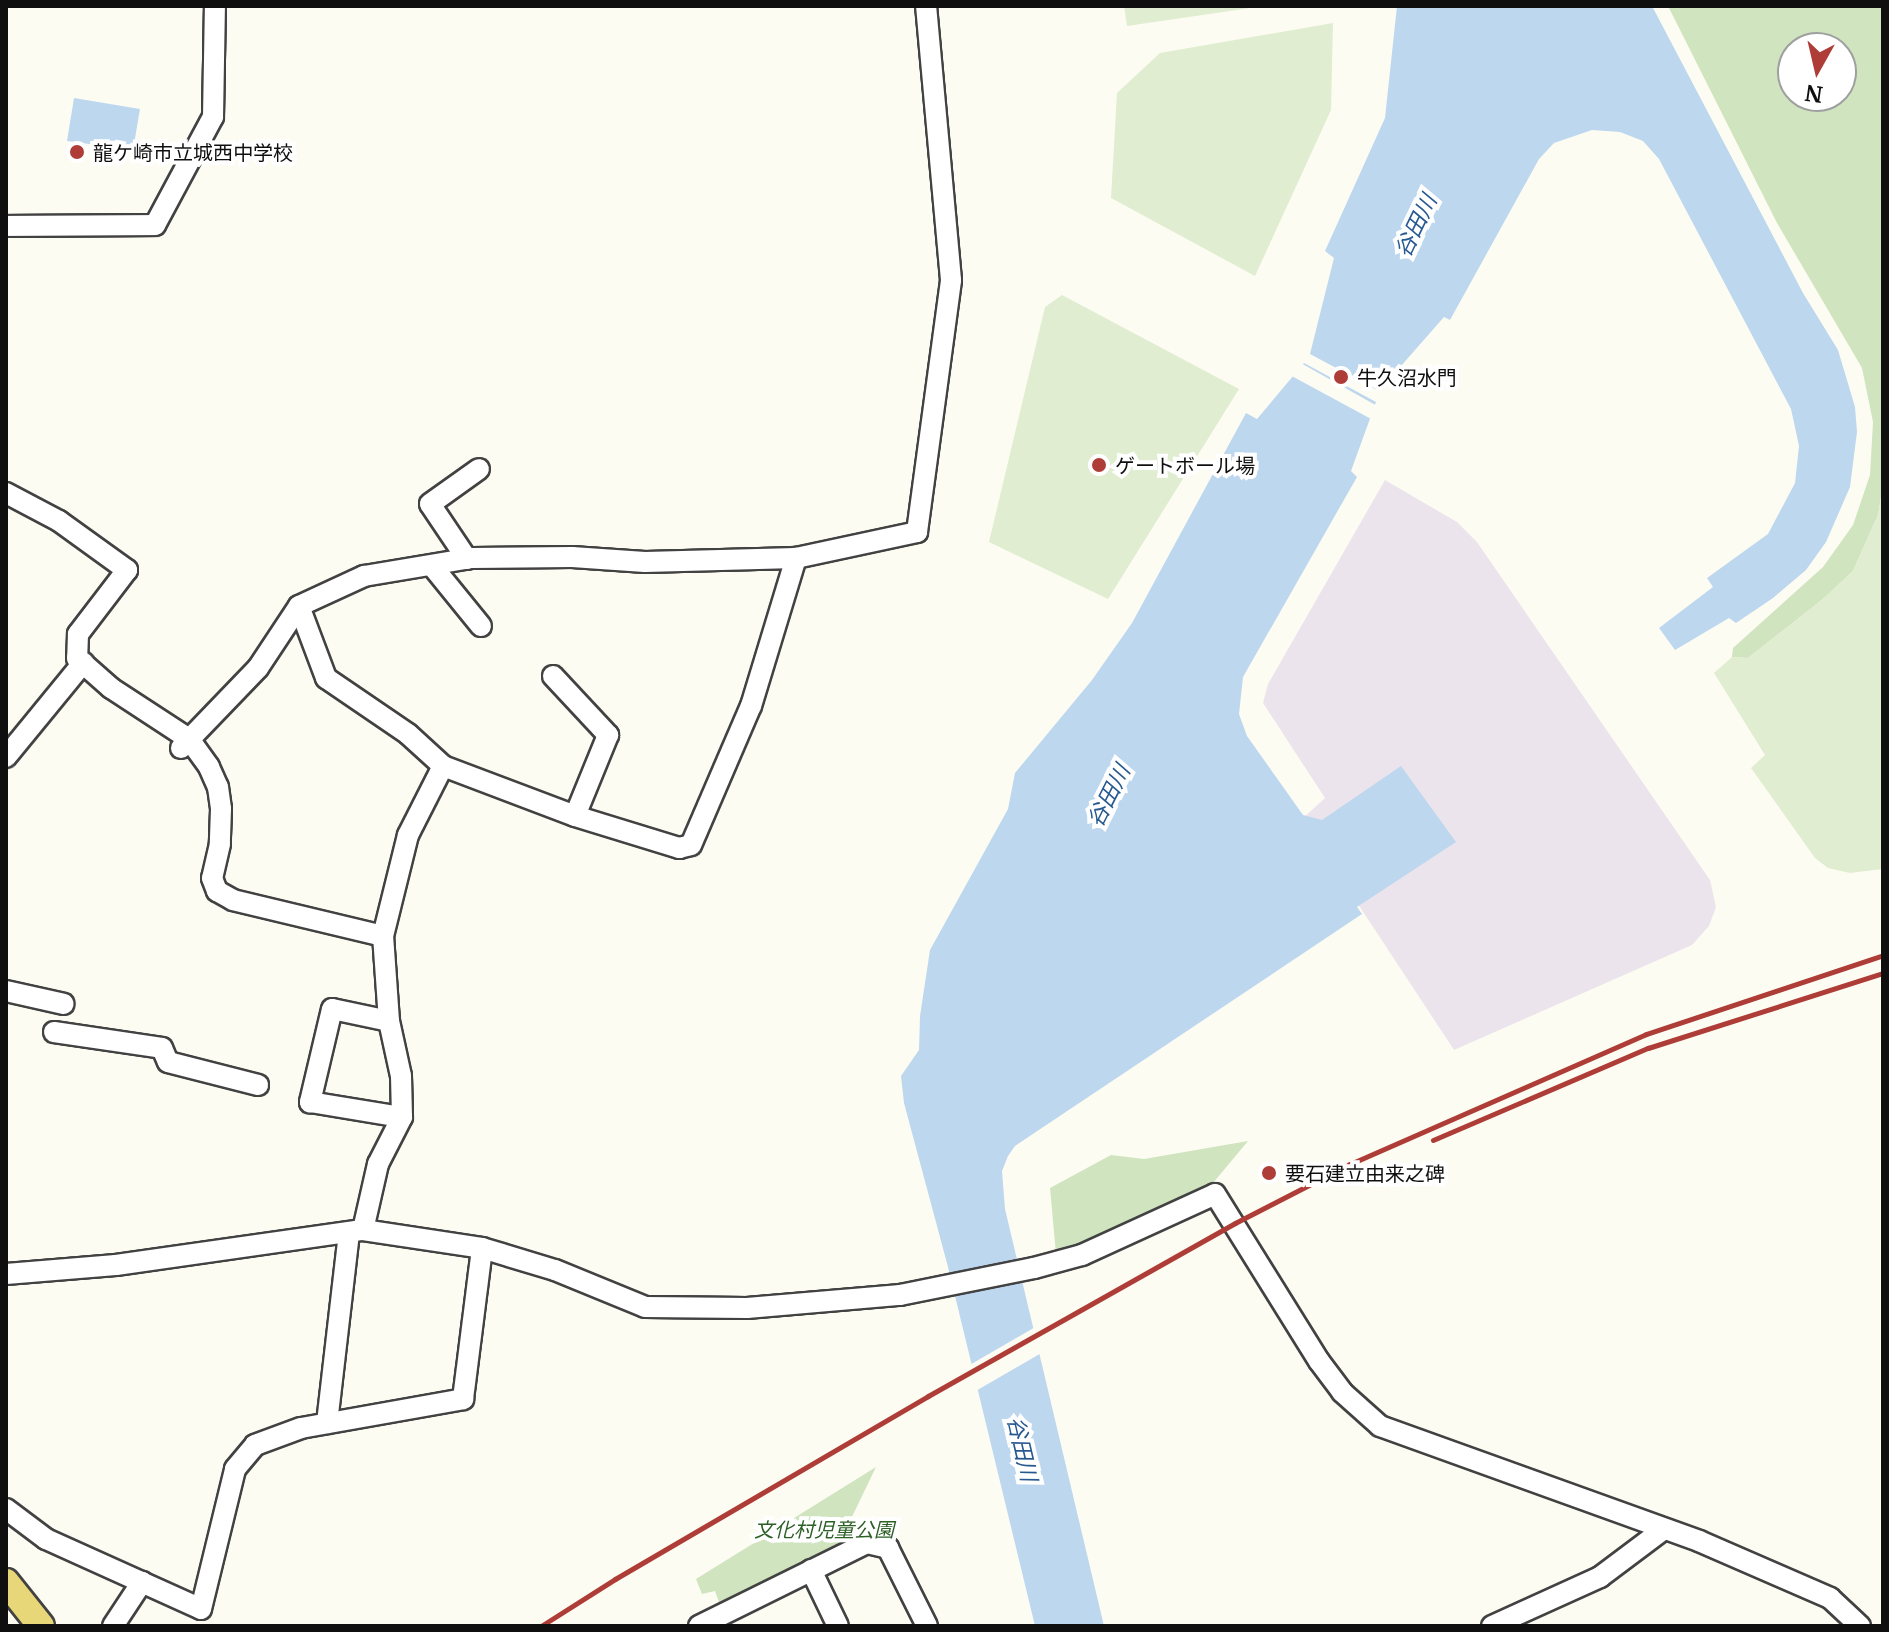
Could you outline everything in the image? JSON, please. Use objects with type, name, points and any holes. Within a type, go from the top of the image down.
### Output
[{"type":"main road","points":[[6,1582],[41,1626]]},
{"type":"street","points":[[6,226],[147,228],[159,221],[213,117],[215,6]]},
{"type":"street","points":[[185,744],[258,668],[299,606],[364,576],[467,559],[572,557],[645,562],[796,558],[917,532],[951,280],[926,6]]},
{"type":"street","points":[[467,559],[430,504],[479,469]]},
{"type":"street","points":[[6,493],[59,521],[127,570],[78,634],[77,658],[185,744],[218,787],[220,844],[212,878],[217,891],[233,900],[383,936]]},
{"type":"street","points":[[299,606],[326,678],[408,734],[443,766],[575,816],[679,848],[691,845],[751,706],[796,558]]},
{"type":"street","points":[[433,567],[481,626]]},
{"type":"street","points":[[6,757],[83,663]]},
{"type":"street","points":[[553,676],[608,735],[575,816]]},
{"type":"street","points":[[327,1423],[356,1231],[378,1164],[402,1117],[401,1076],[389,1021],[383,936],[408,835],[443,766]]},
{"type":"street","points":[[6,991],[64,1004]]},
{"type":"street","points":[[389,1021],[332,1009],[310,1102],[402,1117]]},
{"type":"street","points":[[54,1032],[162,1048],[168,1062],[258,1085]]},
{"type":"street","points":[[6,1274],[116,1265],[356,1231],[482,1248],[555,1270],[645,1307],[747,1308],[866,1299],[936,1289],[1034,1268],[1082,1255],[1215,1194],[1319,1361],[1342,1392],[1380,1426],[1664,1529],[1830,1598],[1860,1626]]},
{"type":"street","points":[[6,1509],[46,1539],[201,1609],[235,1469],[255,1445],[301,1428],[463,1399],[482,1248]]},
{"type":"street","points":[[1492,1626],[1600,1577],[1664,1529]]},
{"type":"street","points":[[699,1626],[736,1618],[811,1570],[867,1543],[888,1548],[927,1626]]},
{"type":"street","points":[[811,1570],[838,1626]]},
{"type":"street","points":[[113,1626],[142,1582]]},
{"type":"shaded area","points":[[1385,480],[1457,522],[1477,542],[1710,880],[1716,907],[1709,926],[1692,945],[1454,1050],[1302,819],[1325,798],[1263,703],[1268,684]]},
{"type":"green space","points":[[1124,6],[1264,6],[1127,26]]},
{"type":"green space","points":[[1668,6],[1883,6],[1883,486],[1878,515],[1853,571],[1823,599],[1748,658],[1732,657],[1733,648],[1823,567],[1853,525],[1870,475],[1873,422],[1862,368],[1777,223]]},
{"type":"green space","points":[[1333,23],[1331,110],[1255,276],[1111,198],[1117,93],[1160,53]]},
{"type":"green space","name":"ゲートボール場","points":[[1062,295],[1239,389],[1108,599],[989,542],[1045,307]]},
{"type":"green space","points":[[1883,486],[1883,869],[1850,873],[1828,868],[1815,858],[1751,768],[1765,755],[1714,673],[1732,657],[1748,658],[1823,599],[1853,571],[1878,515]]},
{"type":"green space","points":[[1248,1141],[1208,1189],[1056,1254],[1050,1188],[1111,1155],[1144,1159]]},
{"type":"green space","name":"文化村児童公園","points":[[876,1467],[849,1523],[871,1533],[720,1605],[715,1591],[702,1594],[696,1579]]},
{"type":"water","name":"谷田川","points":[[1397,6],[1652,6],[1803,293],[1838,350],[1855,407],[1857,432],[1850,487],[1826,542],[1806,570],[1773,598],[1736,623],[1729,618],[1675,650],[1659,628],[1713,587],[1707,578],[1768,534],[1795,483],[1799,446],[1791,409],[1659,159],[1643,141],[1620,132],[1592,130],[1554,143],[1539,159],[1450,320],[1444,317],[1379,391],[1310,354],[1334,258],[1325,251],[1385,118]]},
{"type":"water","points":[[74,98],[140,109],[133,150],[67,141]]},
{"type":"water","name":"谷田川","points":[[1304,363],[1376,402],[1351,471],[1357,477],[1243,677],[1239,714],[1247,736],[1303,815],[1322,820],[1401,766],[1456,842],[1357,907],[1362,914],[1015,1146],[1008,1156],[1002,1171],[1005,1209],[1104,1626],[1035,1626],[948,1267],[904,1103],[901,1076],[919,1050],[920,1016],[930,950],[1008,809],[1015,773],[1092,680],[1132,623],[1246,413],[1257,419]]},
{"type":"pier","points":[[1299,362],[1379,407],[1373,420],[1288,374]]},
{"type":"pier","points":[[1037,1326],[1043,1352],[974,1392],[968,1366]]},
{"type":"railway","points":[[541,1626],[615,1579],[928,1396],[1235,1223],[1350,1164],[1646,1034],[1883,955]]},
{"type":"railway","points":[[1433,1140],[1648,1048],[1883,973]]},
{"type":"place","name":"龍ケ崎市立城西中学校","points":[[77,152]]},
{"type":"place","name":"牛久沼水門","points":[[1341,377]]},
{"type":"place","name":"ゲートボール場","points":[[1099,465]]},
{"type":"place","name":"要石建立由来之碑","points":[[1269,1173]]}]
